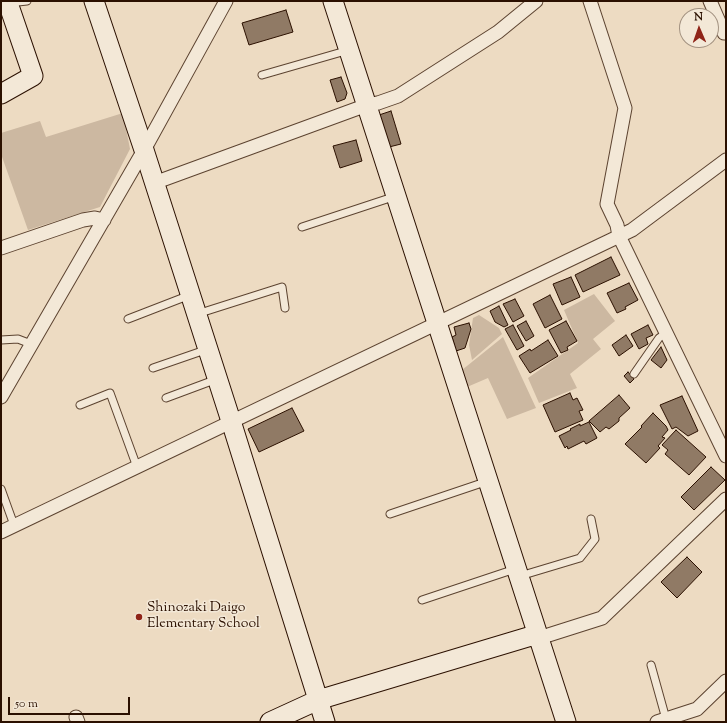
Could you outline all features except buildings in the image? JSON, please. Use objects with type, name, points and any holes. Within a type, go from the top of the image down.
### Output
[{"type":"street","points":[[1,397],[144,150],[226,1]]},
{"type":"street","points":[[333,1],[438,322],[566,722]]},
{"type":"street","points":[[154,183],[367,105],[398,96],[498,32],[536,1]]},
{"type":"street","points":[[590,1],[625,108],[607,204],[617,225],[619,236],[726,456]]},
{"type":"street","points":[[710,1],[724,33],[726,33]]},
{"type":"street","points":[[98,2],[325,722]]},
{"type":"street","points":[[1,94],[33,76],[5,4]]},
{"type":"street","points":[[1,532],[632,230],[726,160]]},
{"type":"street","points":[[1,248],[83,220],[95,218],[104,220]]},
{"type":"street","points":[[270,722],[318,700],[602,618],[726,499]]},
{"type":"street","points":[[662,720],[697,709],[726,681]]},
{"type":"lane","points":[[5,4],[27,1]]},
{"type":"lane","points":[[262,76],[349,50]]},
{"type":"lane","points":[[302,227],[396,196]]},
{"type":"lane","points":[[197,314],[282,287],[285,308]]},
{"type":"lane","points":[[128,319],[190,295]]},
{"type":"lane","points":[[634,374],[659,338],[666,333]]},
{"type":"lane","points":[[1,340],[18,339],[31,344]]},
{"type":"lane","points":[[153,368],[208,349]]},
{"type":"lane","points":[[166,398],[218,379]]},
{"type":"lane","points":[[80,405],[110,393],[137,467]]},
{"type":"lane","points":[[390,514],[489,481]]},
{"type":"lane","points":[[1,489],[14,525]]},
{"type":"lane","points":[[422,600],[518,572],[580,558],[595,539],[591,518]]},
{"type":"lane","points":[[651,665],[662,720]]},
{"type":"shaded area","points":[[123,113],[130,149],[100,207],[28,230],[1,154],[1,133],[40,121],[46,137]]},
{"type":"shaded area","points":[[594,294],[615,321],[593,339],[601,349],[570,374],[577,388],[539,403],[528,378],[578,343],[564,310]]},
{"type":"shaded area","points":[[479,315],[499,328],[502,334],[472,360],[469,345],[473,318]]},
{"type":"shaded area","points":[[503,337],[536,408],[507,419],[488,378],[467,387],[462,370]]},
{"type":"place","name":"Shinozaki Daigo Elementary School","points":[[139,617]]}]
